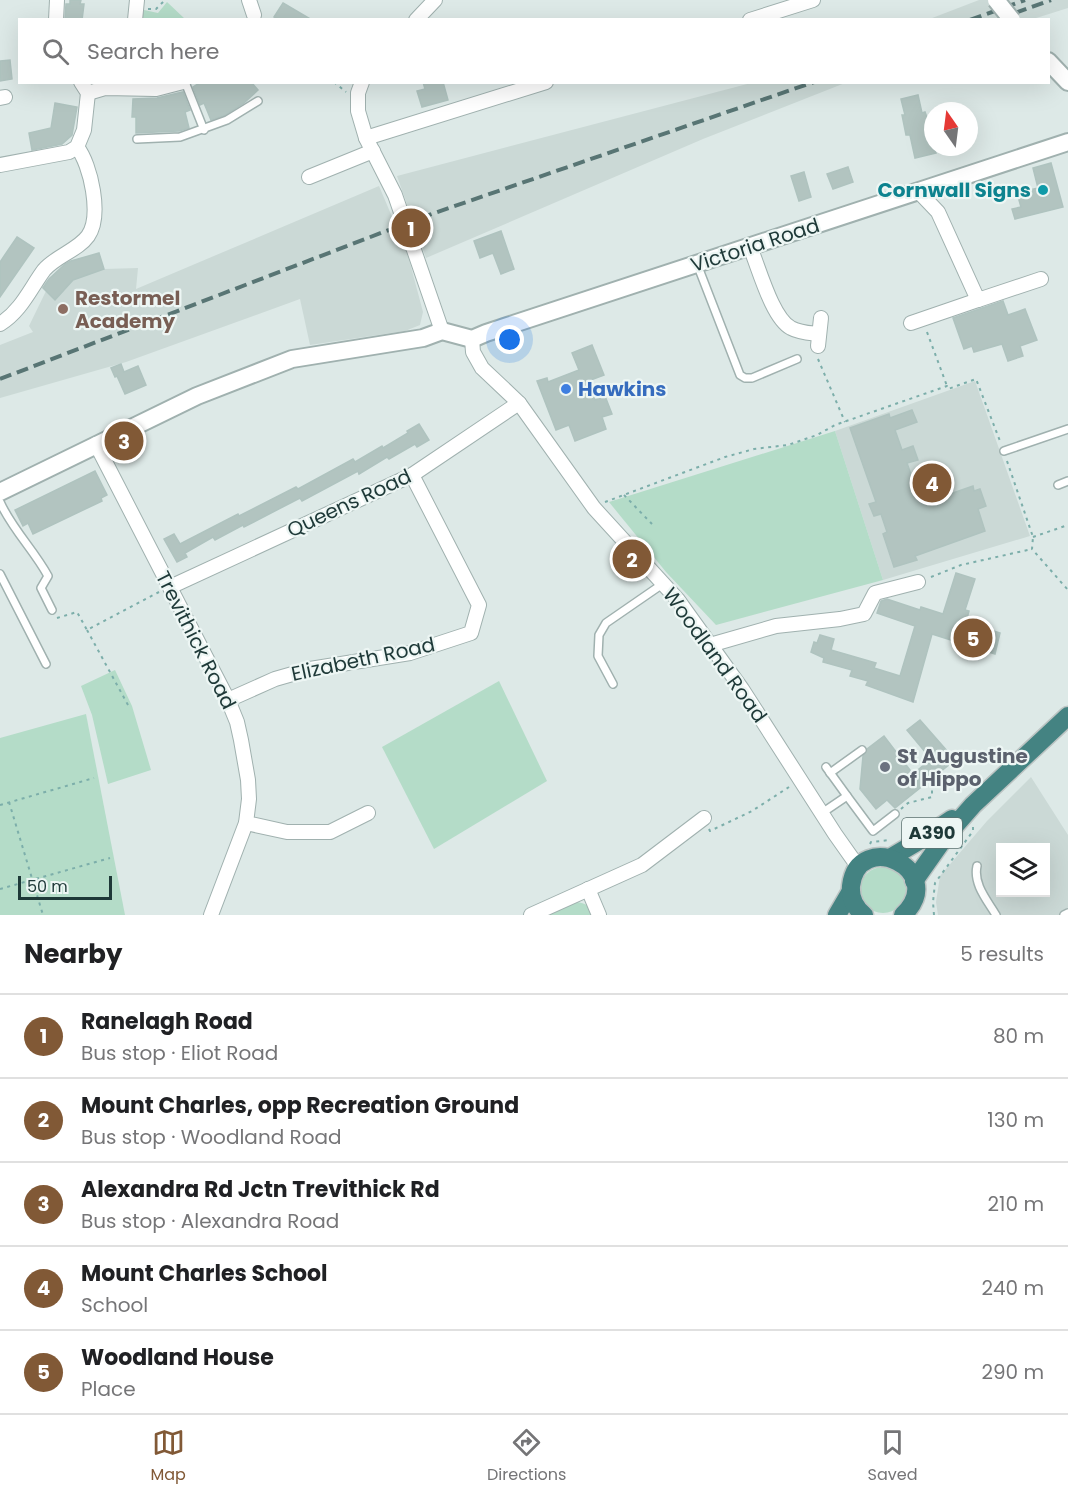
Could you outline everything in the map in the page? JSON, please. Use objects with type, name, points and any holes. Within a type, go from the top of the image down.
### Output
[{"type":"highway","name":"A390","points":[[914,881],[945,837],[973,805],[1068,716]]},
{"type":"highway","name":"A390","points":[[1046,738],[1068,722]]},
{"type":"highway","name":"A390","points":[[890,858],[973,805]]},
{"type":"highway","name":"A390","points":[[859,868],[874,858],[890,858],[907,867],[915,889],[914,900],[903,915]]},
{"type":"highway","points":[[859,868],[852,880],[851,891],[853,902],[864,915]]},
{"type":"highway","points":[[837,915],[851,891]]},
{"type":"street","points":[[56,18],[57,0]]},
{"type":"street","points":[[249,0],[255,18]]},
{"type":"street","points":[[418,18],[435,0]]},
{"type":"street","points":[[756,18],[813,0]]},
{"type":"street","points":[[996,0],[1010,18]]},
{"type":"street","points":[[1050,63],[1068,82]]},
{"type":"street","points":[[0,165],[69,152],[77,147],[84,130],[85,88],[127,86],[156,89],[176,84]]},
{"type":"street","points":[[361,84],[358,93],[358,111],[366,138],[395,195],[442,331]]},
{"type":"street","points":[[366,138],[540,84]]},
{"type":"street","name":"Victoria Road","points":[[472,339],[1068,141]]},
{"type":"street","points":[[0,324],[8,319],[26,299],[45,269],[88,236],[93,225],[94,196],[91,174],[83,154],[77,147]]},
{"type":"street","points":[[309,177],[373,151]]},
{"type":"street","points":[[918,190],[938,212],[978,300]]},
{"type":"street","points":[[750,247],[777,312],[786,324],[819,340],[821,318]]},
{"type":"street","points":[[917,321],[1041,279]]},
{"type":"street","points":[[0,492],[197,396],[292,359],[423,338],[442,331],[472,339]]},
{"type":"street","name":"Woodland Road","points":[[472,339],[473,352],[482,368],[519,403],[594,508],[664,583],[710,645],[742,689],[859,868]]},
{"type":"street","name":"Queens Road","points":[[170,587],[412,475],[519,403]]},
{"type":"street","name":"Trevithick Road","points":[[96,444],[228,700],[237,722],[248,780],[249,799],[246,823],[211,915]]},
{"type":"street","name":"Elizabeth Road","points":[[228,700],[275,679],[310,669],[410,653],[471,633],[478,605],[412,475]]},
{"type":"street","points":[[710,645],[776,626],[864,614],[875,593],[918,582]]},
{"type":"street","points":[[246,823],[287,832],[330,832],[368,813]]},
{"type":"street","points":[[531,915],[642,865],[705,818]]},
{"type":"street","points":[[588,889],[599,915]]},
{"type":"lane","points":[[185,84],[204,130]]},
{"type":"lane","points":[[137,139],[180,137],[204,130],[227,120],[258,101]]},
{"type":"lane","points":[[697,264],[740,375],[752,378],[797,358]]},
{"type":"lane","points":[[1004,451],[1068,429]]},
{"type":"lane","points":[[1058,485],[1068,480]]},
{"type":"lane","points":[[0,502],[16,529],[40,560],[48,576],[41,588],[52,610]]},
{"type":"lane","points":[[0,574],[46,664]]},
{"type":"lane","points":[[613,684],[598,656],[599,635],[606,623],[664,583]]},
{"type":"lane","points":[[862,750],[828,770],[873,831],[895,814]]},
{"type":"lane","points":[[822,813],[847,796]]},
{"type":"lane","points":[[977,866],[975,876],[978,885],[996,915]]},
{"type":"path","points":[[136,9],[156,9],[165,0]]},
{"type":"path","points":[[917,321],[948,389],[976,379],[1004,451],[1033,537],[1032,549],[1068,590]]},
{"type":"path","points":[[819,340],[814,350],[845,422]]},
{"type":"path","points":[[594,508],[725,457],[754,449],[788,445],[947,386]]},
{"type":"path","points":[[624,495],[652,524]]},
{"type":"path","points":[[1033,537],[1068,525]]},
{"type":"path","points":[[918,582],[961,565],[1032,549]]},
{"type":"path","points":[[87,630],[170,587]]},
{"type":"path","points":[[52,610],[58,619],[76,612],[128,705]]},
{"type":"path","points":[[895,814],[908,803],[929,800],[938,781],[936,776]]},
{"type":"path","points":[[0,805],[94,778]]},
{"type":"path","points":[[705,818],[710,831],[752,811],[801,781]]},
{"type":"path","points":[[9,802],[43,915]]},
{"type":"path","points":[[866,848],[872,842],[897,839]]},
{"type":"path","points":[[0,889],[110,858]]},
{"type":"path","points":[[934,915],[935,883],[952,858]]},
{"type":"shaded area","points":[[979,0],[1068,0],[1068,8],[1036,18],[932,18]]},
{"type":"shaded area","points":[[747,84],[842,84],[703,139],[426,258],[397,176]]},
{"type":"shaded area","points":[[379,186],[410,263],[423,312],[420,325],[405,331],[310,345],[300,299],[126,362],[0,398],[0,345],[33,332],[29,326],[46,291],[40,286],[69,261],[99,253],[104,269],[138,268],[136,289]]},
{"type":"shaded area","points":[[975,381],[1030,536],[883,580],[835,431]]},
{"type":"shaded area","points":[[1031,777],[1068,835],[1068,915],[938,915],[936,902],[940,876],[987,821]]},
{"type":"green space","points":[[167,2],[184,18],[142,18],[144,10],[158,13]]},
{"type":"green space","points":[[835,431],[883,580],[716,625],[666,572],[609,502]]},
{"type":"green space","points":[[115,670],[132,706],[151,770],[108,784],[92,715],[81,686]]},
{"type":"green space","points":[[499,681],[547,781],[434,849],[382,747]]},
{"type":"green space","points":[[86,714],[125,915],[0,915],[0,738]]},
{"type":"green space","points":[[883,867],[899,874],[906,890],[899,906],[883,913],[867,906],[860,890],[867,874]]},
{"type":"green space","points":[[576,902],[587,906],[595,915],[538,915]]},
{"type":"building","points":[[70,0],[81,0],[80,4],[84,4],[82,18],[65,18],[66,4],[70,4]]},
{"type":"building","points":[[283,3],[309,18],[276,18],[274,17]]},
{"type":"building","points":[[10,60],[12,79],[0,81],[0,61]]},
{"type":"building","points":[[198,84],[253,84],[258,90],[244,103],[225,115],[211,120],[204,103],[200,105],[193,87]]},
{"type":"building","points":[[424,84],[444,84],[448,100],[422,107],[417,91],[425,89]]},
{"type":"building","points":[[183,92],[190,110],[185,112],[189,128],[179,131],[136,133],[136,117],[132,117],[133,99],[157,98]]},
{"type":"building","points":[[918,95],[922,113],[924,112],[924,156],[915,158],[910,135],[906,135],[901,99]]},
{"type":"building","points":[[55,103],[77,107],[72,135],[62,144],[32,150],[29,133],[51,128]]},
{"type":"building","name":"Cornwall Signs","points":[[1051,163],[1063,207],[1015,219],[1012,209],[1021,207],[1017,193],[1038,188],[1033,168]]},
{"type":"building","points":[[848,167],[853,182],[833,189],[827,174]]},
{"type":"building","points":[[804,172],[811,197],[799,201],[791,176]]},
{"type":"building","points":[[501,231],[514,269],[501,274],[493,253],[480,258],[474,241]]},
{"type":"building","points":[[17,237],[34,248],[0,297],[0,262]]},
{"type":"building","points":[[99,253],[104,269],[73,280],[55,300],[43,288],[65,264]]},
{"type":"building","points":[[1003,301],[1008,315],[1025,309],[1037,340],[1020,346],[1023,356],[1008,361],[1002,344],[974,352],[972,346],[964,349],[953,318]]},
{"type":"building","name":"Hawkins","points":[[592,345],[604,375],[588,381],[595,400],[605,396],[612,414],[602,417],[606,429],[575,441],[569,425],[556,430],[537,381],[547,378],[548,382],[579,370],[572,353]]},
{"type":"building","points":[[121,364],[124,372],[138,366],[146,385],[125,394],[111,368]]},
{"type":"building","points":[[912,410],[917,422],[895,430],[902,450],[913,446],[918,460],[907,463],[916,489],[944,479],[950,494],[973,486],[974,491],[980,489],[986,506],[978,509],[985,531],[915,556],[917,560],[894,567],[883,534],[887,532],[881,514],[874,516],[869,504],[876,502],[850,428],[889,414],[890,418]]},
{"type":"building","points":[[419,424],[429,440],[417,447],[415,444],[359,474],[358,471],[302,501],[300,498],[215,540],[213,537],[185,553],[187,557],[177,562],[164,539],[174,534],[180,544],[238,514],[239,516],[296,487],[298,489],[353,459],[355,462],[382,446],[383,448]]},
{"type":"building","points":[[95,471],[107,495],[101,498],[102,501],[33,534],[28,523],[23,526],[15,510]]},
{"type":"building","points":[[956,573],[975,579],[965,610],[969,611],[966,622],[1000,633],[995,654],[932,634],[913,702],[866,685],[868,681],[850,676],[852,670],[823,662],[824,658],[811,652],[814,642],[817,643],[820,635],[834,639],[831,650],[876,663],[874,668],[900,676],[915,626],[877,613],[881,601],[887,599],[920,610],[921,607],[943,614]]},
{"type":"building","name":"St Augustine of Hippo","points":[[920,720],[955,760],[895,808],[887,800],[876,809],[860,789],[863,756],[867,749],[884,736],[913,774],[931,759],[907,730]]},
{"type":"railway","points":[[976,18],[1025,0]]},
{"type":"railway","points":[[1015,13],[1051,0]]},
{"type":"railway","points":[[0,379],[420,218],[808,84]]},
{"type":"place","name":"Cornwall Signs","points":[[1043,190]]},
{"type":"place","name":"Ranelagh Road","points":[[411,228]]},
{"type":"place","name":"Restormel Academy","points":[[63,309]]},
{"type":"place","name":"Hawkins","points":[[566,389]]},
{"type":"place","name":"Alexandra Rd Jctn Trevithick Rd","points":[[124,441]]},
{"type":"place","name":"Mount Charles School","points":[[932,483]]},
{"type":"place","name":"Mount Charles, opp Recreation Ground","points":[[632,559]]},
{"type":"place","name":"Woodland House","points":[[973,638]]},
{"type":"place","name":"St Augustine of Hippo","points":[[885,767]]}]
